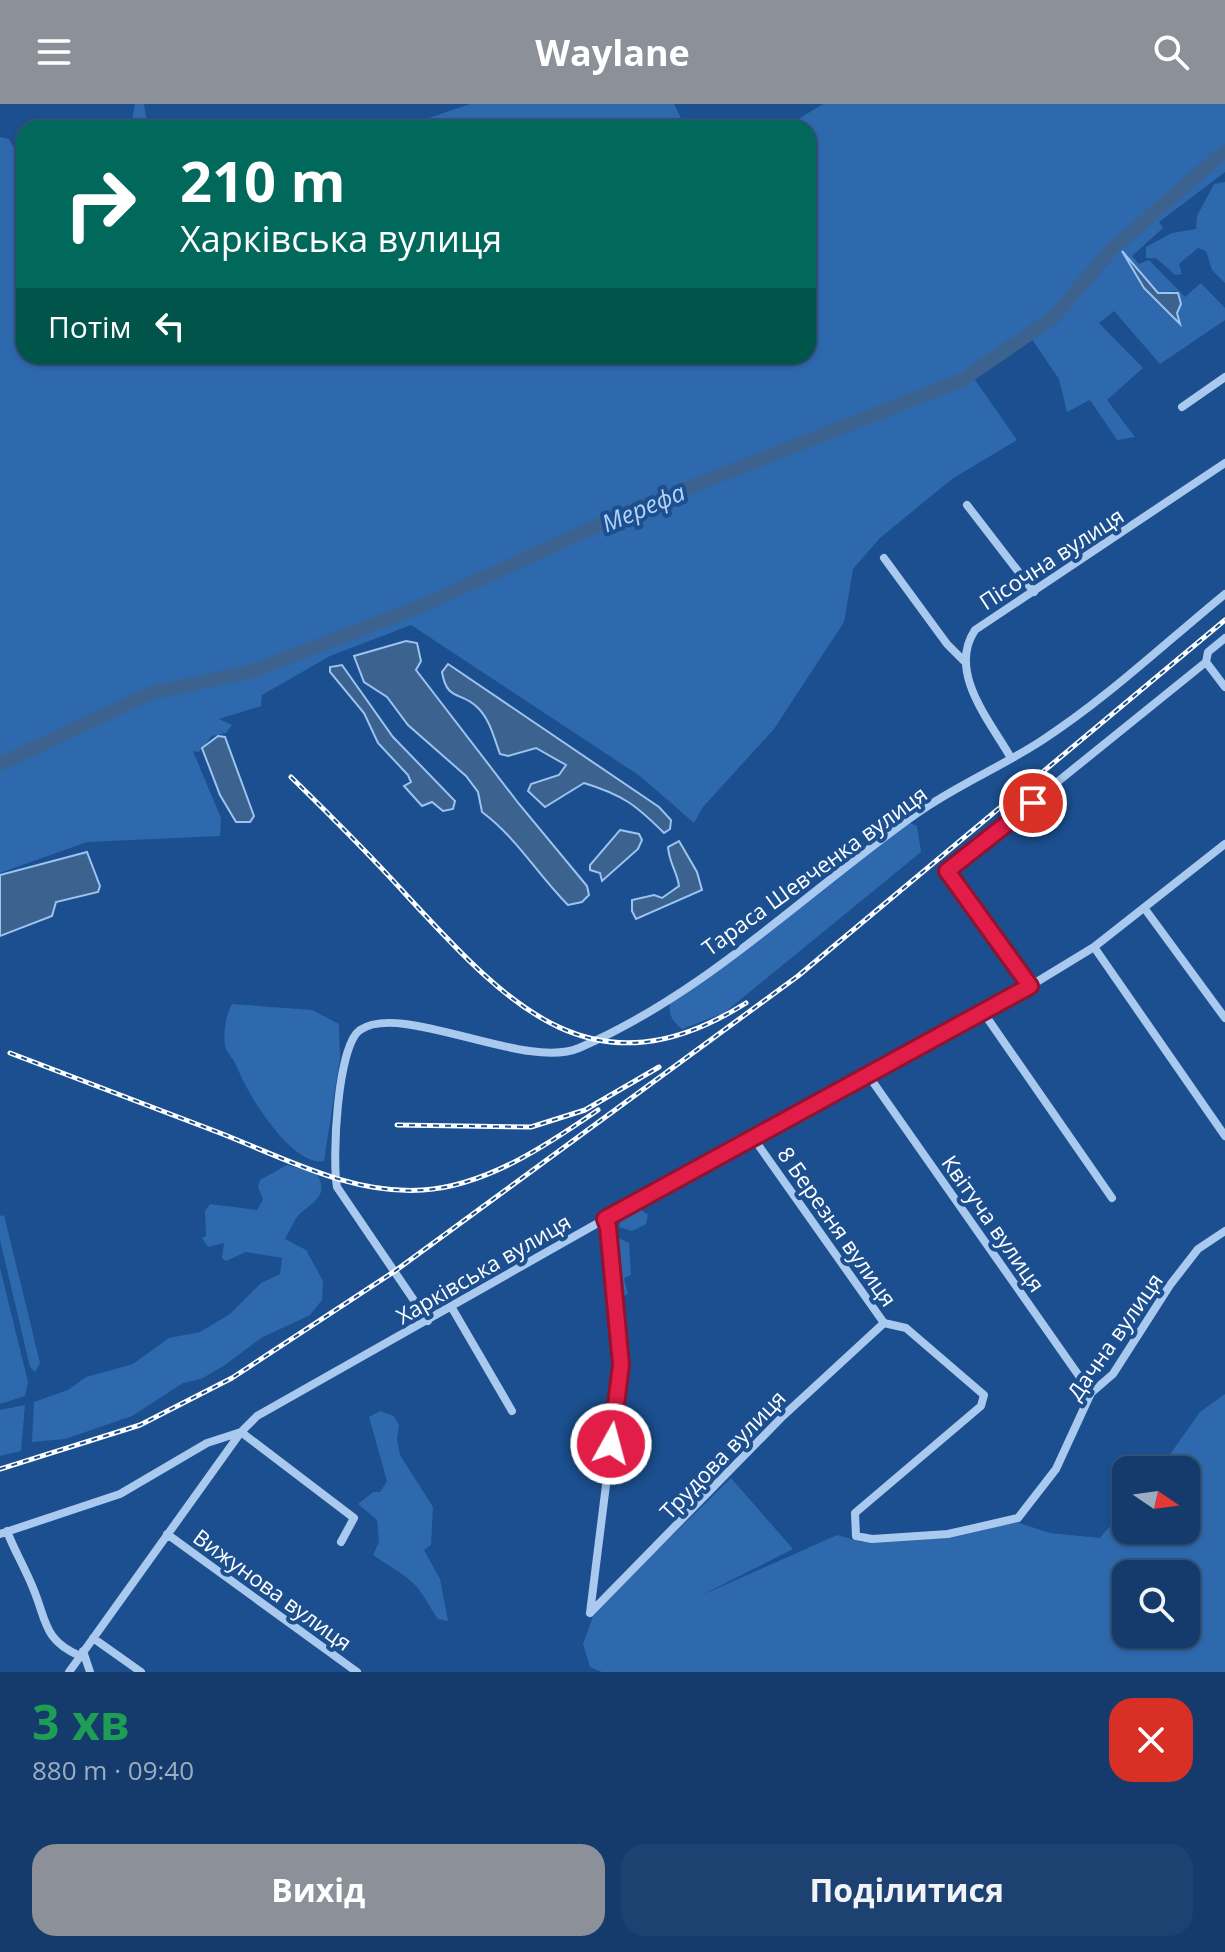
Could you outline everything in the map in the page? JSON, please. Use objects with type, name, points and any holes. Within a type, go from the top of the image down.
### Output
[{"type":"street","points":[[1182,407],[1225,377]]},
{"type":"street","name":"Пісочна вулиця","points":[[964,661],[966,643],[975,630],[1225,463]]},
{"type":"street","points":[[967,505],[1034,592]]},
{"type":"street","points":[[884,558],[947,644],[964,661],[970,687],[1011,758]]},
{"type":"street","name":"Тараса Шевченка вулиця","points":[[428,1321],[337,1187],[333,1165],[337,1110],[350,1041],[361,1029],[382,1024],[524,1049],[575,1050],[662,1004],[918,813],[1043,740],[1225,594]]},
{"type":"street","points":[[1030,986],[947,871],[1206,662],[1208,652],[1225,638]]},
{"type":"street","points":[[1206,662],[1225,687]]},
{"type":"street","name":"Харківська вулиця","points":[[69,1672],[241,1432],[257,1416],[605,1219],[1030,986],[1094,947],[1225,844]]},
{"type":"street","points":[[1145,909],[1225,1018]]},
{"type":"street","points":[[1094,947],[1225,1136]]},
{"type":"street","points":[[983,1012],[1112,1198]]},
{"type":"street","name":"Квітуча вулиця","points":[[868,1075],[1091,1393]]},
{"type":"street","name":"8 Березня вулиця","points":[[754,1139],[884,1323],[906,1328],[984,1395],[981,1406],[855,1513]]},
{"type":"street","name":"Трудова вулиця","points":[[605,1219],[621,1365],[590,1613],[783,1416],[884,1323]]},
{"type":"street","name":"Дачна вулиця","points":[[855,1513],[856,1536],[872,1539],[948,1534],[1018,1518],[1056,1469],[1091,1393],[1113,1374],[1170,1285],[1198,1249],[1225,1231]]},
{"type":"street","points":[[452,1308],[512,1411]]},
{"type":"street","points":[[90,1672],[82,1654],[61,1648],[47,1631],[34,1589],[3,1532],[120,1494],[207,1443],[241,1432],[354,1518],[341,1542]]},
{"type":"street","name":"Вижунова вулиця","points":[[167,1534],[357,1672]]},
{"type":"street","points":[[93,1638],[141,1672]]},
{"type":"shaded area","points":[[135,104],[144,104],[147,120],[132,120]]},
{"type":"shaded area","points":[[470,104],[674,104],[681,118],[681,120],[423,120]]},
{"type":"shaded area","points":[[823,104],[1225,104],[1225,172],[1159,222],[1163,228],[1132,256],[1139,264],[1149,260],[1185,297],[1201,283],[1225,308],[1225,320],[1160,364],[1114,311],[1099,323],[1143,368],[1107,400],[1135,437],[1117,440],[1090,400],[1067,412],[1059,379],[1031,338],[973,377],[1017,440],[952,479],[880,538],[853,569],[844,622],[774,729],[703,807],[694,823],[640,776],[411,625],[330,656],[262,695],[261,706],[219,719],[232,725],[226,733],[212,736],[199,752],[193,751],[221,818],[220,836],[87,842],[0,873],[0,137],[9,139],[16,151],[16,364],[816,364],[816,120],[797,120]],"holes":[[[1122,251],[1158,293],[1176,291],[1181,304],[1177,313],[1180,324],[1161,305]]]},
{"type":"shaded area","points":[[1225,182],[1225,283],[1212,270],[1206,251],[1198,248],[1179,264],[1182,274],[1175,275],[1156,258],[1146,258],[1146,247],[1172,233],[1196,229],[1197,216],[1214,184]]},
{"type":"shaded area","points":[[1122,251],[1158,293],[1178,293],[1180,324],[1144,288]]},
{"type":"shaded area","points":[[406,641],[417,643],[421,661],[416,670],[519,804],[587,886],[589,895],[582,902],[568,905],[506,833],[482,812],[478,792],[466,776],[408,725],[387,697],[364,682],[354,656]]},
{"type":"shaded area","points":[[448,664],[659,807],[671,820],[670,829],[664,833],[628,802],[584,783],[545,807],[528,791],[531,784],[559,775],[566,765],[536,748],[508,756],[500,754],[481,712],[471,702],[447,688],[442,672]]},
{"type":"shaded area","points":[[342,665],[393,737],[455,801],[453,809],[443,811],[432,802],[422,806],[404,786],[411,782],[408,775],[378,743],[364,713],[330,672],[330,667]]},
{"type":"shaded area","points":[[218,736],[225,737],[254,816],[250,822],[236,822],[220,795],[202,748]]},
{"type":"shaded area","points":[[907,822],[917,826],[921,852],[724,1013],[682,1029],[676,1023],[670,1013],[671,1000]]},
{"type":"shaded area","points":[[620,830],[639,834],[642,840],[638,849],[602,881],[600,873],[590,870],[590,865]]},
{"type":"shaded area","points":[[679,841],[697,872],[702,890],[636,919],[632,900],[654,895],[662,898],[679,886],[668,847]]},
{"type":"shaded area","points":[[87,852],[100,886],[98,892],[56,902],[52,916],[0,936],[0,875]]},
{"type":"shaded area","points":[[232,1004],[312,1010],[339,1024],[340,1058],[324,1161],[311,1160],[298,1153],[272,1126],[250,1093],[225,1046],[224,1035]]},
{"type":"shaded area","points":[[287,1165],[316,1173],[320,1181],[317,1199],[297,1217],[285,1239],[306,1250],[323,1281],[322,1300],[310,1315],[261,1338],[225,1365],[201,1379],[183,1383],[132,1416],[65,1439],[32,1442],[34,1402],[68,1390],[86,1377],[133,1364],[169,1338],[200,1332],[230,1314],[261,1283],[280,1274],[282,1258],[246,1252],[226,1261],[222,1258],[224,1243],[208,1247],[202,1238],[206,1236],[205,1211],[210,1204],[257,1210],[263,1199],[258,1187],[260,1180]]},
{"type":"shaded area","points":[[639,1208],[648,1215],[646,1224],[632,1231],[619,1227],[621,1218]]},
{"type":"shaded area","points":[[4,1215],[40,1363],[35,1372],[30,1367],[0,1240],[0,1216]]},
{"type":"shaded area","points":[[613,1235],[629,1243],[631,1275],[624,1278],[628,1294],[620,1298]]},
{"type":"shaded area","points":[[0,1268],[28,1382],[25,1396],[0,1404]]},
{"type":"shaded area","points":[[1225,1394],[1225,1672],[602,1672],[590,1667],[583,1644],[595,1611],[731,1478],[793,1549],[700,1596],[837,1535],[862,1542],[951,1538],[1016,1522],[1050,1533],[1100,1538],[1112,1524],[1112,1544],[1200,1544],[1200,1456],[1169,1456],[1200,1412]]},
{"type":"shaded area","points":[[25,1405],[21,1451],[0,1456],[0,1410]]},
{"type":"shaded area","points":[[380,1411],[394,1416],[399,1425],[397,1440],[400,1455],[433,1507],[431,1545],[424,1550],[440,1579],[448,1621],[438,1619],[412,1582],[373,1555],[379,1542],[377,1520],[358,1504],[373,1492],[380,1492],[387,1481],[369,1417]]},
{"type":"waterway","name":"Мерефа","points":[[0,764],[151,693],[253,671],[424,605],[627,512],[962,380],[1054,317],[1111,250],[1225,151]]},
{"type":"railway","points":[[0,1469],[140,1425],[232,1378],[395,1271],[798,976],[1225,620]]},
{"type":"railway","points":[[291,777],[483,974],[520,1004],[559,1027],[600,1040],[644,1042],[692,1030],[746,1003]]},
{"type":"railway","points":[[10,1053],[319,1173],[370,1187],[397,1190],[447,1187],[493,1172],[537,1150],[598,1110]]},
{"type":"railway","points":[[397,1125],[531,1127],[585,1110],[659,1067]]},
{"type":"route","points":[[611,1444],[621,1365],[605,1219],[1030,986],[947,871],[1033,803]]}]
